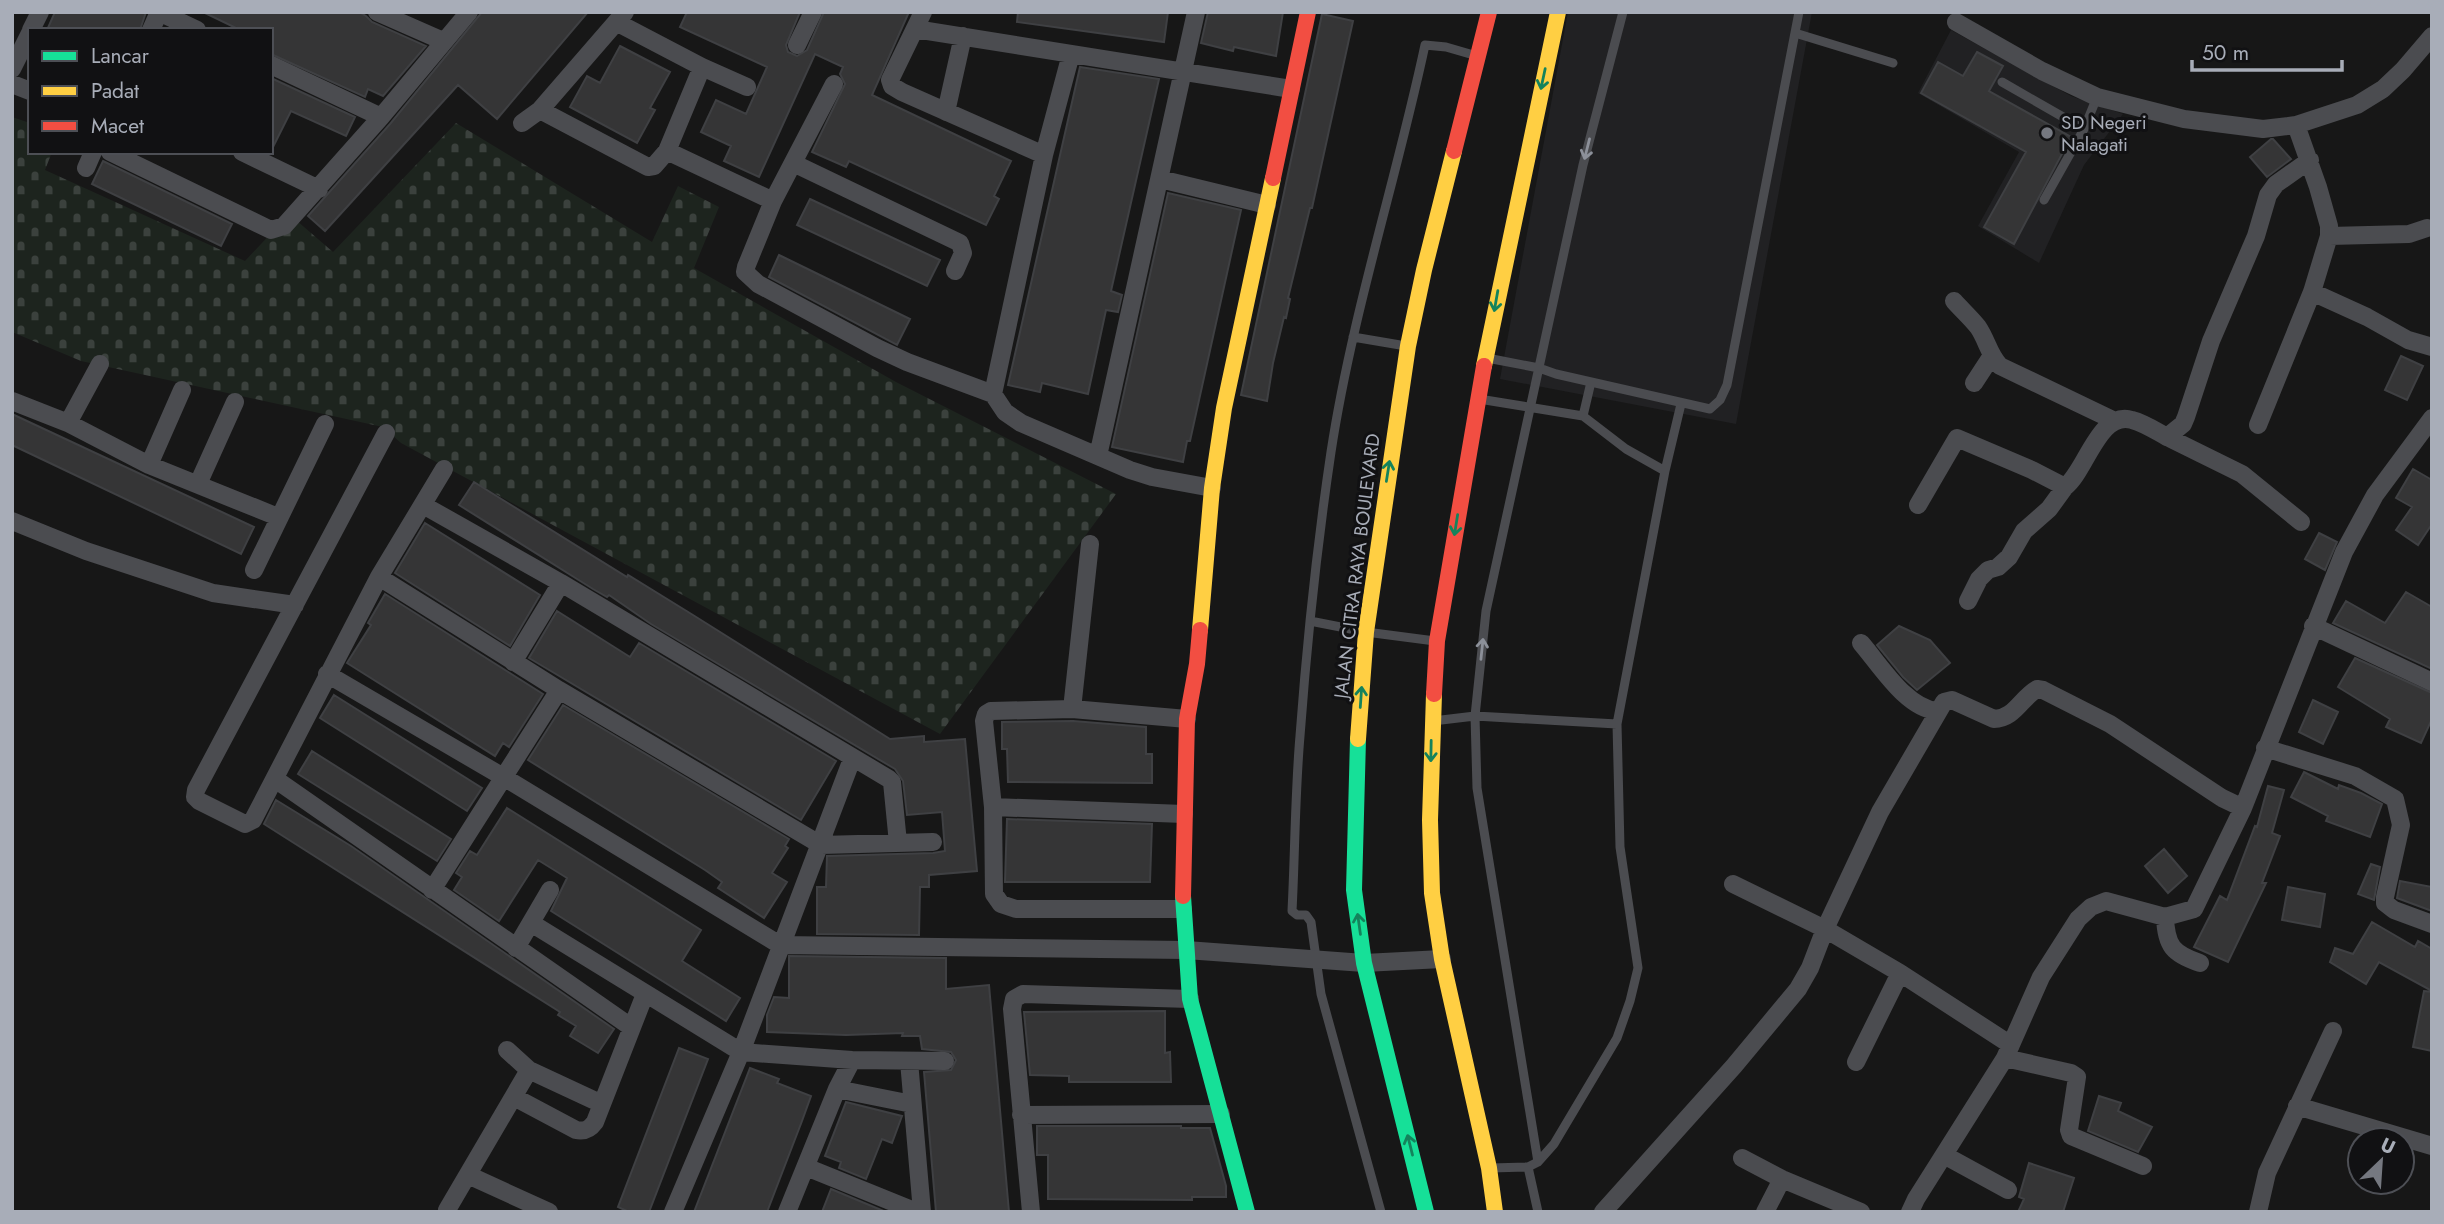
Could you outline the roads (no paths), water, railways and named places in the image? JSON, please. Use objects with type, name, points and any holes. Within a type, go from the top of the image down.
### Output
[{"type":"main road","points":[[1247,1212],[1190,999],[1183,909],[1187,719],[1197,664],[1212,488],[1224,408],[1308,12]]},
{"type":"main road","name":"JALAN CITRA RAYA BOULEVARD","points":[[1426,1212],[1364,963],[1354,890],[1358,737],[1366,632],[1408,346],[1424,270],[1489,12]]},
{"type":"main road","points":[[1495,1212],[1489,1168],[1442,959],[1431,869],[1432,721],[1437,641],[1477,399],[1488,358],[1497,295],[1558,12]]},
{"type":"street","points":[[32,28],[40,12]]},
{"type":"street","points":[[152,28],[159,12],[193,28]]},
{"type":"street","points":[[377,12],[443,41]]},
{"type":"street","points":[[114,154],[271,230],[284,226],[382,117],[469,12]]},
{"type":"street","points":[[797,45],[813,12]]},
{"type":"street","points":[[1098,456],[1196,12]]},
{"type":"street","points":[[522,123],[540,110],[621,17],[702,67],[747,87]]},
{"type":"street","points":[[1044,155],[896,89],[890,82],[919,20],[963,36],[1291,89]]},
{"type":"street","points":[[1956,22],[2042,71],[2097,97],[2184,119],[2263,129],[2296,125],[2357,105],[2383,89],[2432,36]]},
{"type":"street","points":[[12,69],[28,35]]},
{"type":"street","points":[[946,112],[963,36]]},
{"type":"street","points":[[993,394],[1044,155],[1071,54]]},
{"type":"street","points":[[273,66],[382,117]]},
{"type":"street","points":[[540,110],[648,167],[658,164],[667,151],[702,67]]},
{"type":"street","points":[[834,84],[773,201],[745,272],[877,348],[993,394],[1012,418],[1130,470],[1152,477],[1212,488]]},
{"type":"street","points":[[2258,425],[2312,292],[2329,236],[2329,226],[2310,160],[2296,125]]},
{"type":"street","points":[[667,151],[773,201]]},
{"type":"street","points":[[246,154],[319,189]]},
{"type":"street","points":[[2167,437],[2183,424],[2186,417],[2211,341],[2256,236],[2268,195],[2276,184],[2310,160]]},
{"type":"street","points":[[793,163],[960,243],[963,253],[955,271]]},
{"type":"street","points":[[1160,179],[1267,205]]},
{"type":"street","points":[[2329,236],[2409,234],[2427,229]]},
{"type":"street","points":[[2312,292],[2367,317],[2408,340],[2432,347]]},
{"type":"street","points":[[1954,301],[1978,327],[1988,344],[1991,357],[2000,366],[2115,421]]},
{"type":"street","points":[[1974,383],[1991,357]]},
{"type":"street","points":[[68,423],[100,364]]},
{"type":"street","points":[[149,465],[182,390]]},
{"type":"street","points":[[12,401],[68,423],[149,465],[278,517]]},
{"type":"street","points":[[198,484],[235,402]]},
{"type":"street","points":[[1968,601],[1979,579],[2009,557],[2024,531],[2049,509],[2065,487],[2075,479],[2100,433],[2123,418],[2131,419],[2242,474],[2301,522]]},
{"type":"street","points":[[1910,1212],[2008,1052],[2041,977],[2078,919],[2091,906],[2106,901],[2165,917],[2194,909],[2243,808],[2344,552],[2375,495],[2432,418]]},
{"type":"street","points":[[254,570],[325,424]]},
{"type":"street","points":[[386,433],[196,790],[195,797],[202,803],[247,825],[261,807],[379,577],[444,469]]},
{"type":"street","points":[[1918,505],[1957,438],[2065,487]]},
{"type":"street","points":[[423,505],[561,583],[892,782],[898,843]]},
{"type":"street","points":[[12,521],[86,551],[201,590],[295,605]]},
{"type":"street","points":[[1072,709],[1090,544]]},
{"type":"street","points":[[379,577],[559,691],[821,845],[933,842]]},
{"type":"street","points":[[513,662],[561,583]]},
{"type":"street","points":[[2313,626],[2432,682]]},
{"type":"street","points":[[1861,643],[1910,700],[1926,709],[1937,710]]},
{"type":"street","points":[[327,674],[505,778],[780,945],[1186,950],[1364,963],[1442,959]]},
{"type":"street","points":[[1602,1212],[1734,1066],[1798,989],[1880,812],[1944,702],[1952,700],[1994,719],[2002,719],[2012,713],[2032,691],[2043,690],[2110,724],[2222,798],[2243,808]]},
{"type":"street","points":[[432,890],[559,691]]},
{"type":"street","points":[[1183,909],[1016,909],[1001,904],[994,894],[993,807],[984,721],[986,714],[991,711],[1072,709],[1187,719]]},
{"type":"street","points":[[2265,748],[2355,776],[2395,799],[2402,825],[2385,903],[2394,910],[2432,924]]},
{"type":"street","points":[[673,1212],[741,1052],[852,759]]},
{"type":"street","points":[[275,779],[631,1027]]},
{"type":"street","points":[[993,807],[1184,814]]},
{"type":"street","points":[[1733,884],[1825,929],[1900,973],[2008,1052],[2077,1077],[2069,1130],[2071,1136],[2143,1166]]},
{"type":"street","points":[[516,948],[550,890]]},
{"type":"street","points":[[2165,917],[2166,935],[2174,951],[2200,963]]},
{"type":"street","points":[[531,923],[741,1052],[852,1060],[945,1061]]},
{"type":"street","points":[[1856,1062],[1900,973]]},
{"type":"street","points":[[514,1097],[582,1131],[592,1126],[645,994]]},
{"type":"street","points":[[1031,1212],[1012,1003],[1018,995],[1190,999]]},
{"type":"street","points":[[2258,1212],[2267,1173],[2333,1031]]},
{"type":"street","points":[[507,1051],[529,1070],[602,1104]]},
{"type":"street","points":[[787,1212],[837,1089],[852,1060]]},
{"type":"street","points":[[806,1167],[920,1212],[909,1061]]},
{"type":"street","points":[[447,1210],[529,1070]]},
{"type":"street","points":[[837,1089],[912,1104]]},
{"type":"street","points":[[2297,1106],[2432,1146]]},
{"type":"street","points":[[1021,1115],[1221,1114]]},
{"type":"street","points":[[1944,1155],[2008,1190]]},
{"type":"street","points":[[1742,1158],[1782,1179],[1861,1212]]},
{"type":"street","points":[[468,1175],[549,1212]]},
{"type":"street","points":[[1765,1212],[1782,1179]]},
{"type":"lane","points":[[1538,1162],[1477,788],[1475,716],[1486,611],[1583,165],[1623,12]]},
{"type":"lane","points":[[1488,358],[1681,404],[1710,409],[1720,400],[1727,386],[1799,12]]},
{"type":"lane","points":[[1795,33],[1893,63]]},
{"type":"lane","points":[[1381,1212],[1321,994],[1310,918],[1292,911],[1299,738],[1331,452],[1353,337],[1424,45],[1446,47],[1479,57]]},
{"type":"lane","points":[[2002,82],[2084,129]]},
{"type":"lane","points":[[2044,200],[2084,129],[2097,97]]},
{"type":"lane","points":[[1353,337],[1408,346]]},
{"type":"lane","points":[[1583,416],[1591,382]]},
{"type":"lane","points":[[1477,399],[1583,416],[1626,449],[1665,471]]},
{"type":"lane","points":[[1489,1168],[1528,1167],[1538,1162],[1554,1144],[1617,1038],[1630,1001],[1638,968],[1620,847],[1617,724],[1665,471],[1681,404]]},
{"type":"lane","points":[[1310,621],[1366,632],[1437,641]]},
{"type":"lane","points":[[1432,721],[1475,716],[1617,724]]},
{"type":"lane","points":[[1528,1167],[1538,1212]]},
{"type":"place","name":"SD Negeri Nalagati","points":[[2047,133]]}]
